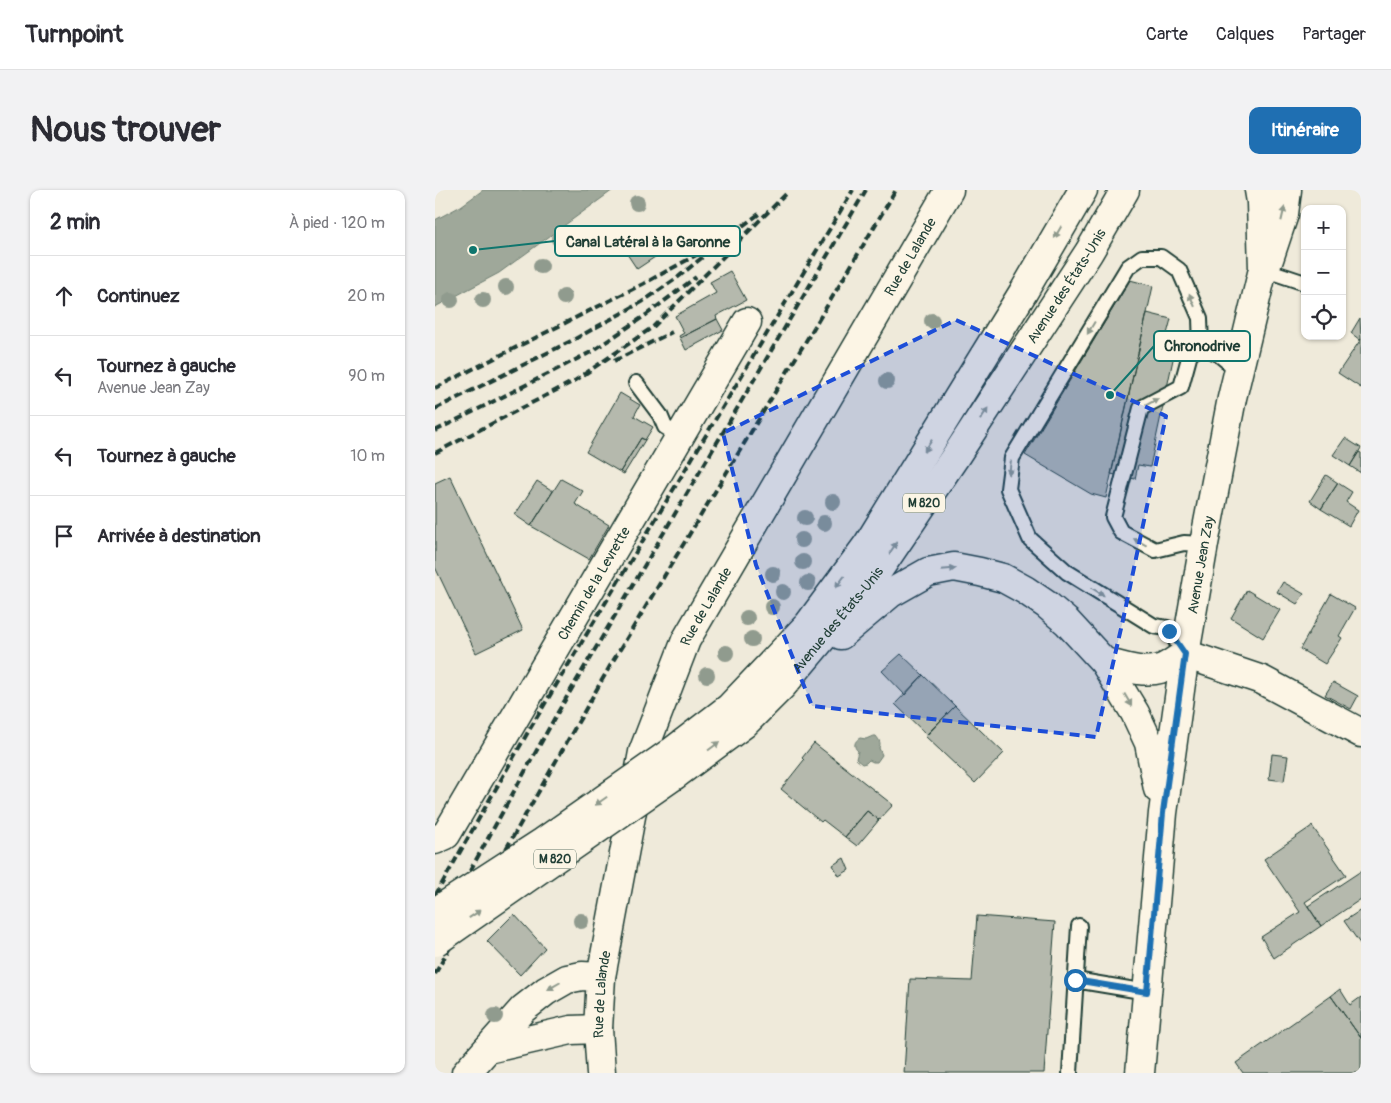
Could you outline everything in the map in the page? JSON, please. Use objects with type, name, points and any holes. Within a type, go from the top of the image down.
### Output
[{"type":"main road","name":"Rue de Lalande","points":[[601,1073],[598,1029],[601,977],[643,752],[686,640],[949,190]]},
{"type":"main road","name":"Avenue des États-Unis","points":[[435,942],[673,764],[808,625],[862,552],[1024,291],[1083,190]]},
{"type":"main road","name":"Avenue des États-Unis","points":[[435,912],[543,842],[744,724],[783,685],[873,578],[1084,260],[1125,190]]},
{"type":"main road","name":"Avenue Jean Zay","points":[[1140,1073],[1163,813],[1185,654],[1203,544],[1238,370],[1263,269],[1259,190]]},
{"type":"main road","name":"Avenue Jean Zay","points":[[1263,269],[1269,260],[1284,214],[1287,190]]},
{"type":"main road","name":"Chemin de la Levrette","points":[[435,840],[446,835],[747,322]]},
{"type":"main road","points":[[783,685],[891,593],[928,572],[953,567],[1003,578],[1047,605],[1067,622],[1104,662],[1135,713],[1149,743],[1163,813]]},
{"type":"main road","points":[[1104,662],[1147,670],[1161,668],[1185,654],[1261,680],[1361,733]]},
{"type":"main road","points":[[466,1073],[523,1009],[546,991],[567,979],[582,976],[601,977]]},
{"type":"main road","points":[[488,1049],[571,1030],[598,1029]]},
{"type":"lane","points":[[1185,654],[1167,628],[1154,626],[1067,572],[1029,539],[1008,489],[1012,458],[1128,266],[1142,257],[1161,257],[1179,270],[1200,318],[1201,347]]},
{"type":"lane","points":[[1263,269],[1301,282]]},
{"type":"lane","points":[[1201,347],[1217,353],[1238,370]]},
{"type":"lane","points":[[1201,347],[1190,354],[1181,387],[1141,408],[1113,517],[1121,532],[1155,550],[1185,543],[1203,544]]},
{"type":"lane","points":[[637,383],[660,415],[665,426],[680,436]]},
{"type":"lane","points":[[1070,1073],[1079,926]]},
{"type":"lane","points":[[1075,980],[1147,992]]},
{"type":"highlighted area","points":[[956,320],[1166,416],[1096,737],[812,706],[756,565],[723,433]]},
{"type":"shaded area","points":[[483,190],[613,190],[499,273],[435,307],[435,220],[461,206]]},
{"type":"shaded area","points":[[876,736],[880,743],[879,748],[882,755],[877,762],[869,760],[862,764],[856,759],[858,751],[855,748],[855,742],[860,738],[866,739]]},
{"type":"building","points":[[649,240],[658,255],[637,269],[627,254]]},
{"type":"building","points":[[730,271],[746,300],[716,316],[717,319],[680,338],[679,336],[684,333],[675,316],[716,293],[710,282]]},
{"type":"building","points":[[1130,280],[1153,286],[1106,498],[1091,494],[1025,455]]},
{"type":"building","points":[[1147,313],[1171,319],[1167,334],[1178,336],[1150,467],[1138,465],[1135,479],[1111,474]]},
{"type":"building","points":[[1360,318],[1361,339],[1360,340],[1351,333]]},
{"type":"building","points":[[717,319],[723,330],[686,350],[680,338]]},
{"type":"building","points":[[1361,339],[1361,388],[1338,373]]},
{"type":"building","points":[[620,393],[640,405],[634,416],[653,427],[645,440],[641,438],[620,472],[586,452]]},
{"type":"building","points":[[641,438],[645,440],[624,474],[620,472]]},
{"type":"building","points":[[1345,438],[1361,448],[1350,466],[1333,455]]},
{"type":"building","points":[[1359,452],[1361,453],[1361,473],[1350,466]]},
{"type":"building","points":[[1326,475],[1338,483],[1321,509],[1310,501]]},
{"type":"building","points":[[450,476],[523,630],[476,653],[435,567],[435,483]]},
{"type":"building","points":[[561,479],[583,491],[575,504],[609,525],[589,559],[531,526]]},
{"type":"building","points":[[537,481],[553,491],[531,526],[515,515]]},
{"type":"building","points":[[1338,483],[1352,492],[1346,502],[1358,510],[1349,526],[1321,509]]},
{"type":"building","points":[[1283,582],[1304,594],[1297,604],[1277,592]]},
{"type":"building","points":[[1247,590],[1280,610],[1263,638],[1231,618]]},
{"type":"building","points":[[1331,594],[1355,608],[1339,636],[1342,638],[1325,664],[1300,649]]},
{"type":"building","points":[[901,654],[923,675],[905,695],[882,671]]},
{"type":"building","points":[[923,675],[955,706],[927,735],[895,704]]},
{"type":"building","points":[[1333,682],[1358,696],[1351,709],[1325,695]]},
{"type":"building","points":[[955,706],[1004,753],[975,783],[925,736]]},
{"type":"building","points":[[814,743],[893,805],[879,820],[867,811],[845,837],[823,820],[821,822],[781,789],[804,760],[802,758]]},
{"type":"building","points":[[1272,754],[1288,756],[1284,781],[1269,779]]},
{"type":"building","points":[[867,811],[879,820],[857,846],[845,837]]},
{"type":"building","points":[[1312,826],[1346,875],[1305,902],[1321,926],[1274,958],[1261,937],[1300,912],[1264,859]]},
{"type":"building","points":[[844,858],[849,870],[839,876],[833,865]]},
{"type":"building","points":[[1361,871],[1361,899],[1321,926],[1308,906]]},
{"type":"building","points":[[1361,910],[1361,945],[1344,921]]},
{"type":"building","points":[[514,914],[545,948],[520,975],[487,941]]},
{"type":"building","points":[[977,916],[1055,922],[1044,1073],[904,1073],[910,979],[972,981]]},
{"type":"building","points":[[1340,989],[1350,1005],[1361,997],[1361,1038],[1331,996]]},
{"type":"building","points":[[1331,996],[1361,1038],[1361,1073],[1243,1073],[1236,1063]]},
{"type":"railway","points":[[435,896],[528,732],[853,190]]},
{"type":"railway","points":[[435,934],[558,712],[866,190]]},
{"type":"railway","points":[[435,974],[610,666],[896,190]]},
{"type":"railway","points":[[435,453],[576,380],[653,327],[786,194]]},
{"type":"railway","points":[[435,388],[643,284],[722,241],[759,214]]},
{"type":"railway","points":[[435,409],[573,340],[642,302],[677,278],[704,256]]},
{"type":"railway","points":[[435,431],[591,352],[646,315],[696,277]]},
{"type":"railway","points":[[614,361],[672,332]]},
{"type":"place","name":"Canal Latéral à la Garonne","points":[[473,250]]},
{"type":"place","name":"Chronodrive","points":[[1110,395]]},
{"type":"route","points":[[1075,980],[1147,992],[1163,813],[1185,654],[1169,631]]}]
